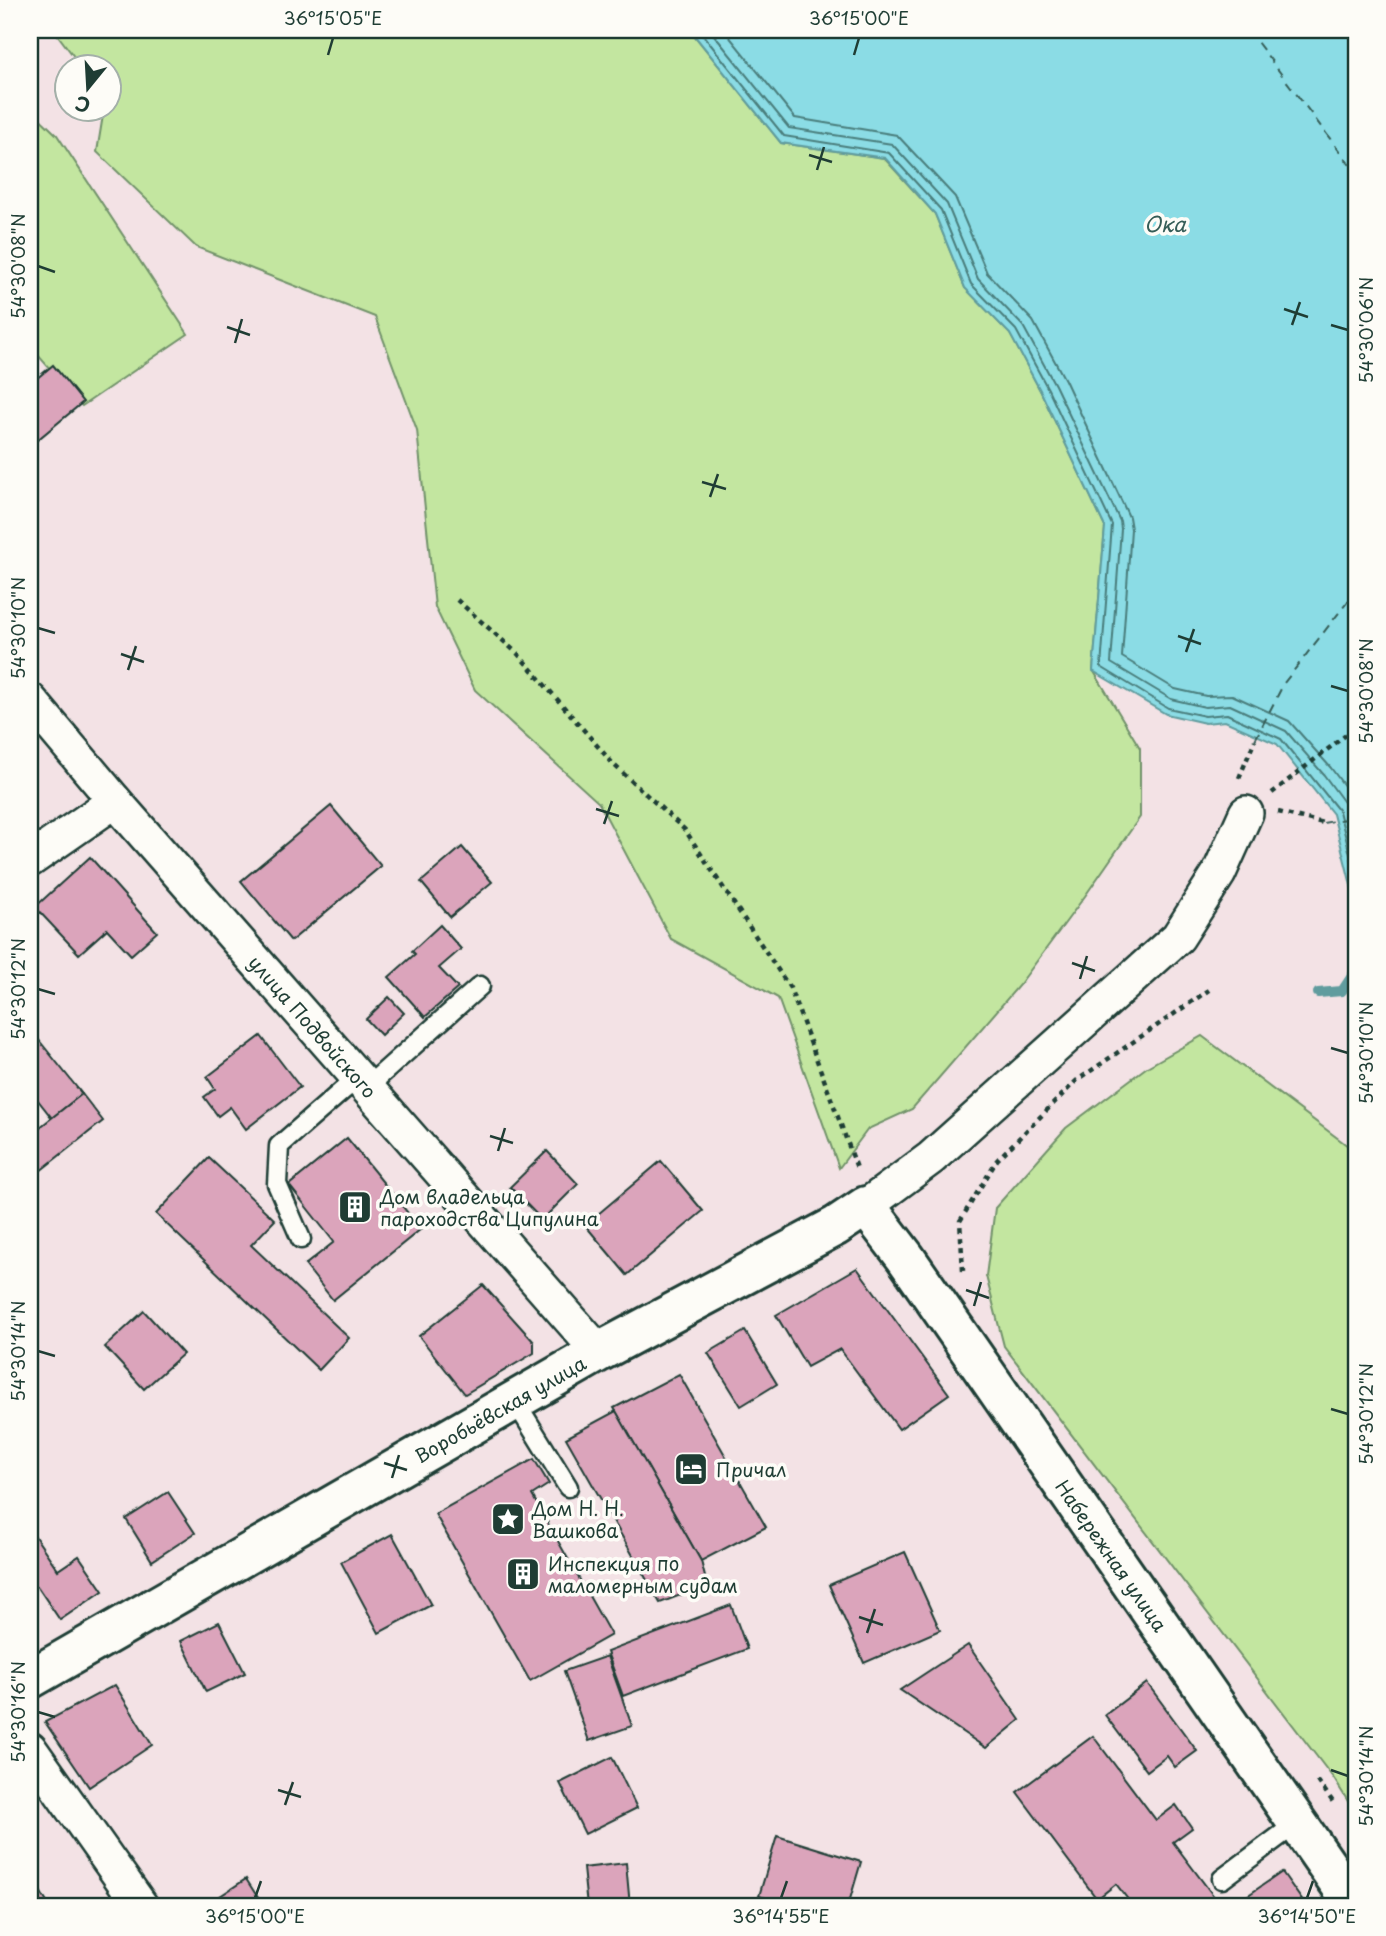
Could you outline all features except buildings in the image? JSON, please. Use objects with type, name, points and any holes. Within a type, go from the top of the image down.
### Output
[{"type":"street","name":"улица Подвойского","points":[[30,700],[115,802],[599,1353]]},
{"type":"street","points":[[30,860],[115,802]]},
{"type":"street","points":[[866,1206],[931,1158],[1178,937],[1219,873],[1246,813]]},
{"type":"street","name":"Воробьёвская улица","points":[[30,1679],[599,1353],[836,1226],[866,1206]]},
{"type":"street","name":"Набережная улица","points":[[866,1206],[905,1257],[1355,1906]]},
{"type":"street","points":[[30,1749],[141,1906]]},
{"type":"lane","points":[[300,1239],[277,1184],[279,1146],[480,986]]},
{"type":"lane","points":[[515,1401],[568,1487]]},
{"type":"lane","points":[[1222,1879],[1297,1823]]},
{"type":"path","points":[[457,600],[518,654],[614,765],[685,830],[790,988],[863,1184],[866,1206]]},
{"type":"path","points":[[1246,813],[1356,727]]},
{"type":"path","points":[[1246,813],[1282,812],[1323,822]]},
{"type":"path","points":[[960,1221],[997,1160],[1076,1081],[1209,990]]},
{"type":"green space","points":[[54,30],[690,30],[781,143],[884,158],[935,214],[965,288],[1010,334],[1041,392],[1105,527],[1093,670],[1140,748],[1140,817],[1020,984],[912,1109],[868,1129],[839,1168],[778,998],[671,939],[599,803],[475,690],[435,607],[417,430],[375,317],[196,247],[97,152],[102,122],[122,122],[122,52],[70,52]]},
{"type":"green space","points":[[30,109],[57,135],[188,334],[82,406],[30,346]]},
{"type":"green space","points":[[1202,1036],[1356,1152],[1356,1814],[1334,1779],[1004,1346],[986,1276],[995,1208],[1066,1128],[1147,1067]]},
{"type":"water","name":"Ока","points":[[690,30],[1356,30],[1356,905],[1333,814],[1277,744],[1225,721],[1205,723],[1166,714],[1093,671],[1105,527],[1041,392],[1010,334],[965,288],[935,214],[885,158],[781,143]]},
{"type":"waterway","points":[[1318,993],[1342,991],[1356,970]]},
{"type":"ferry route","points":[[1248,30],[1356,173]]},
{"type":"ferry route","points":[[1255,740],[1284,683],[1356,591]]},
{"type":"ferry route","points":[[1323,823],[1356,817]]},
{"type":"place","name":"Дом владельца пароходства Ципулина","points":[[355,1207]]},
{"type":"place","name":"Причал","points":[[691,1469]]},
{"type":"place","name":"Дом Н. Н. Вашкова","points":[[508,1519]]},
{"type":"place","name":"Инспекция по маломерным судам","points":[[523,1574]]}]
